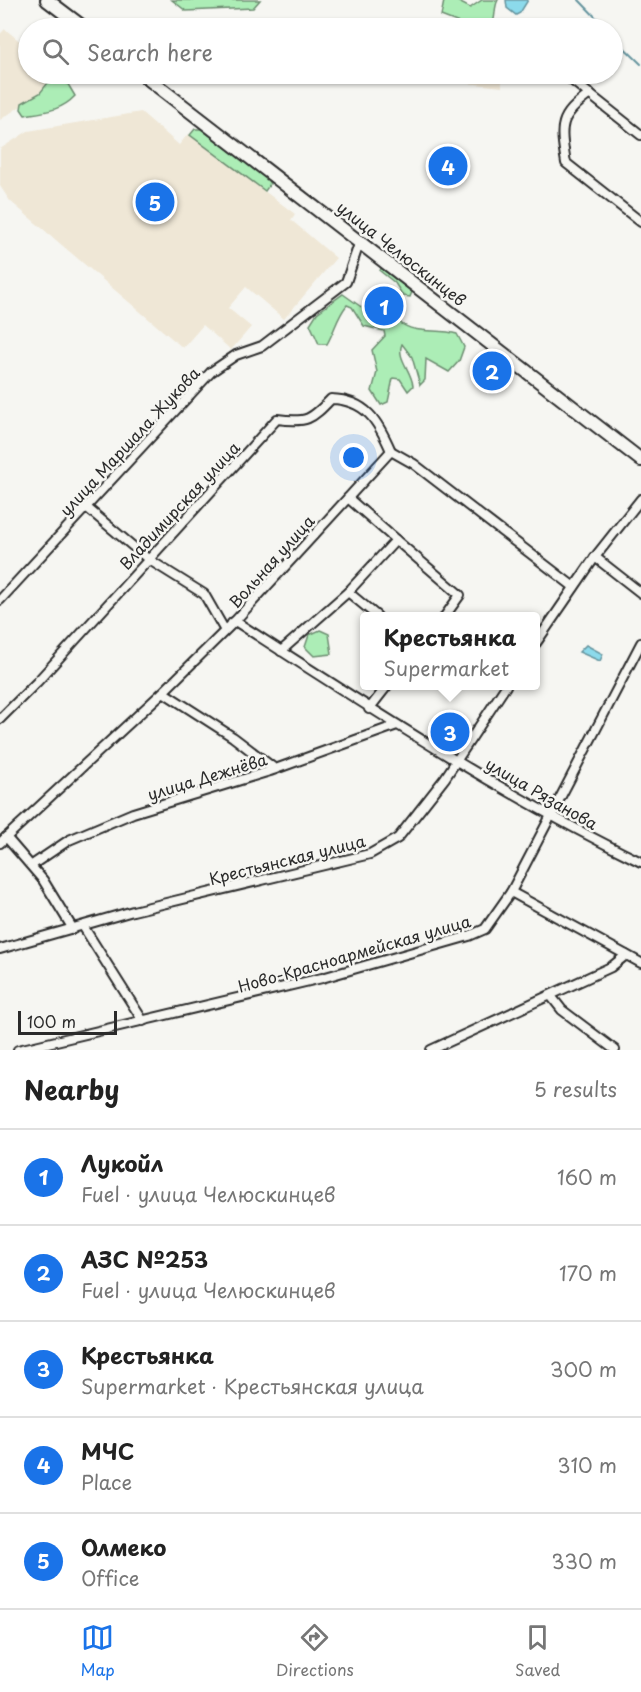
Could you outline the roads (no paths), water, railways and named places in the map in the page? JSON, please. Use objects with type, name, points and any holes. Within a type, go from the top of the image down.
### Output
[{"type":"main road","points":[[47,0],[71,18]]},
{"type":"main road","name":"улица Челюскинцев","points":[[155,84],[641,460]]},
{"type":"street","points":[[577,84],[641,135]]},
{"type":"street","points":[[590,94],[570,109],[561,131],[566,162],[641,222]]},
{"type":"street","name":"улица Маршала Жукова","points":[[0,600],[211,372],[236,355],[262,346],[345,282],[360,241]]},
{"type":"street","name":"Владимирская улица","points":[[0,719],[37,682],[277,419],[301,423],[314,416],[331,399],[349,400],[365,410],[381,427],[391,450]]},
{"type":"street","points":[[391,450],[414,464],[574,587]]},
{"type":"street","name":"Вольная улица","points":[[235,621],[290,558],[391,450]]},
{"type":"street","points":[[348,498],[460,595],[448,612]]},
{"type":"street","points":[[540,637],[595,557],[641,499]]},
{"type":"street","points":[[86,507],[147,559],[204,594],[224,629],[235,621]]},
{"type":"street","points":[[281,651],[348,592],[396,540]]},
{"type":"street","points":[[595,557],[641,593]]},
{"type":"street","points":[[348,592],[372,612]]},
{"type":"street","name":"улица Рязанова","points":[[235,621],[369,709],[551,817],[641,862]]},
{"type":"street","name":"Вольная улица","points":[[3,840],[163,692],[224,629]]},
{"type":"street","name":"Ново-Красноармейская улица","points":[[18,1050],[322,978],[469,936],[485,929],[511,892],[641,643]]},
{"type":"street","points":[[369,709],[384,690]]},
{"type":"street","name":"Крестьянская улица","points":[[0,949],[133,911],[370,854],[398,838],[445,778],[503,690]]},
{"type":"street","points":[[163,692],[233,737],[275,769]]},
{"type":"street","name":"улица Дежнёва","points":[[32,865],[69,840],[133,813],[275,769],[397,725]]},
{"type":"street","points":[[3,840],[32,865],[72,929]]},
{"type":"street","points":[[511,892],[641,963]]},
{"type":"street","points":[[82,926],[143,1021]]},
{"type":"street","points":[[431,1050],[612,967],[626,955]]},
{"type":"street","points":[[551,996],[562,1010],[615,1050]]},
{"type":"water","points":[[506,0],[528,0],[520,13],[516,15],[507,8]]},
{"type":"water","points":[[586,645],[603,654],[600,661],[579,652]]},
{"type":"waterway","points":[[579,0],[596,18]]},
{"type":"waterway","points":[[623,47],[641,64]]},
{"type":"place","name":"МЧС","points":[[448,166]]},
{"type":"place","name":"Олмеко","points":[[155,202]]},
{"type":"place","name":"Лукойл","points":[[384,306]]},
{"type":"place","name":"АЗС №253","points":[[492,371]]},
{"type":"place","name":"Крестьянка","points":[[450,732]]}]
